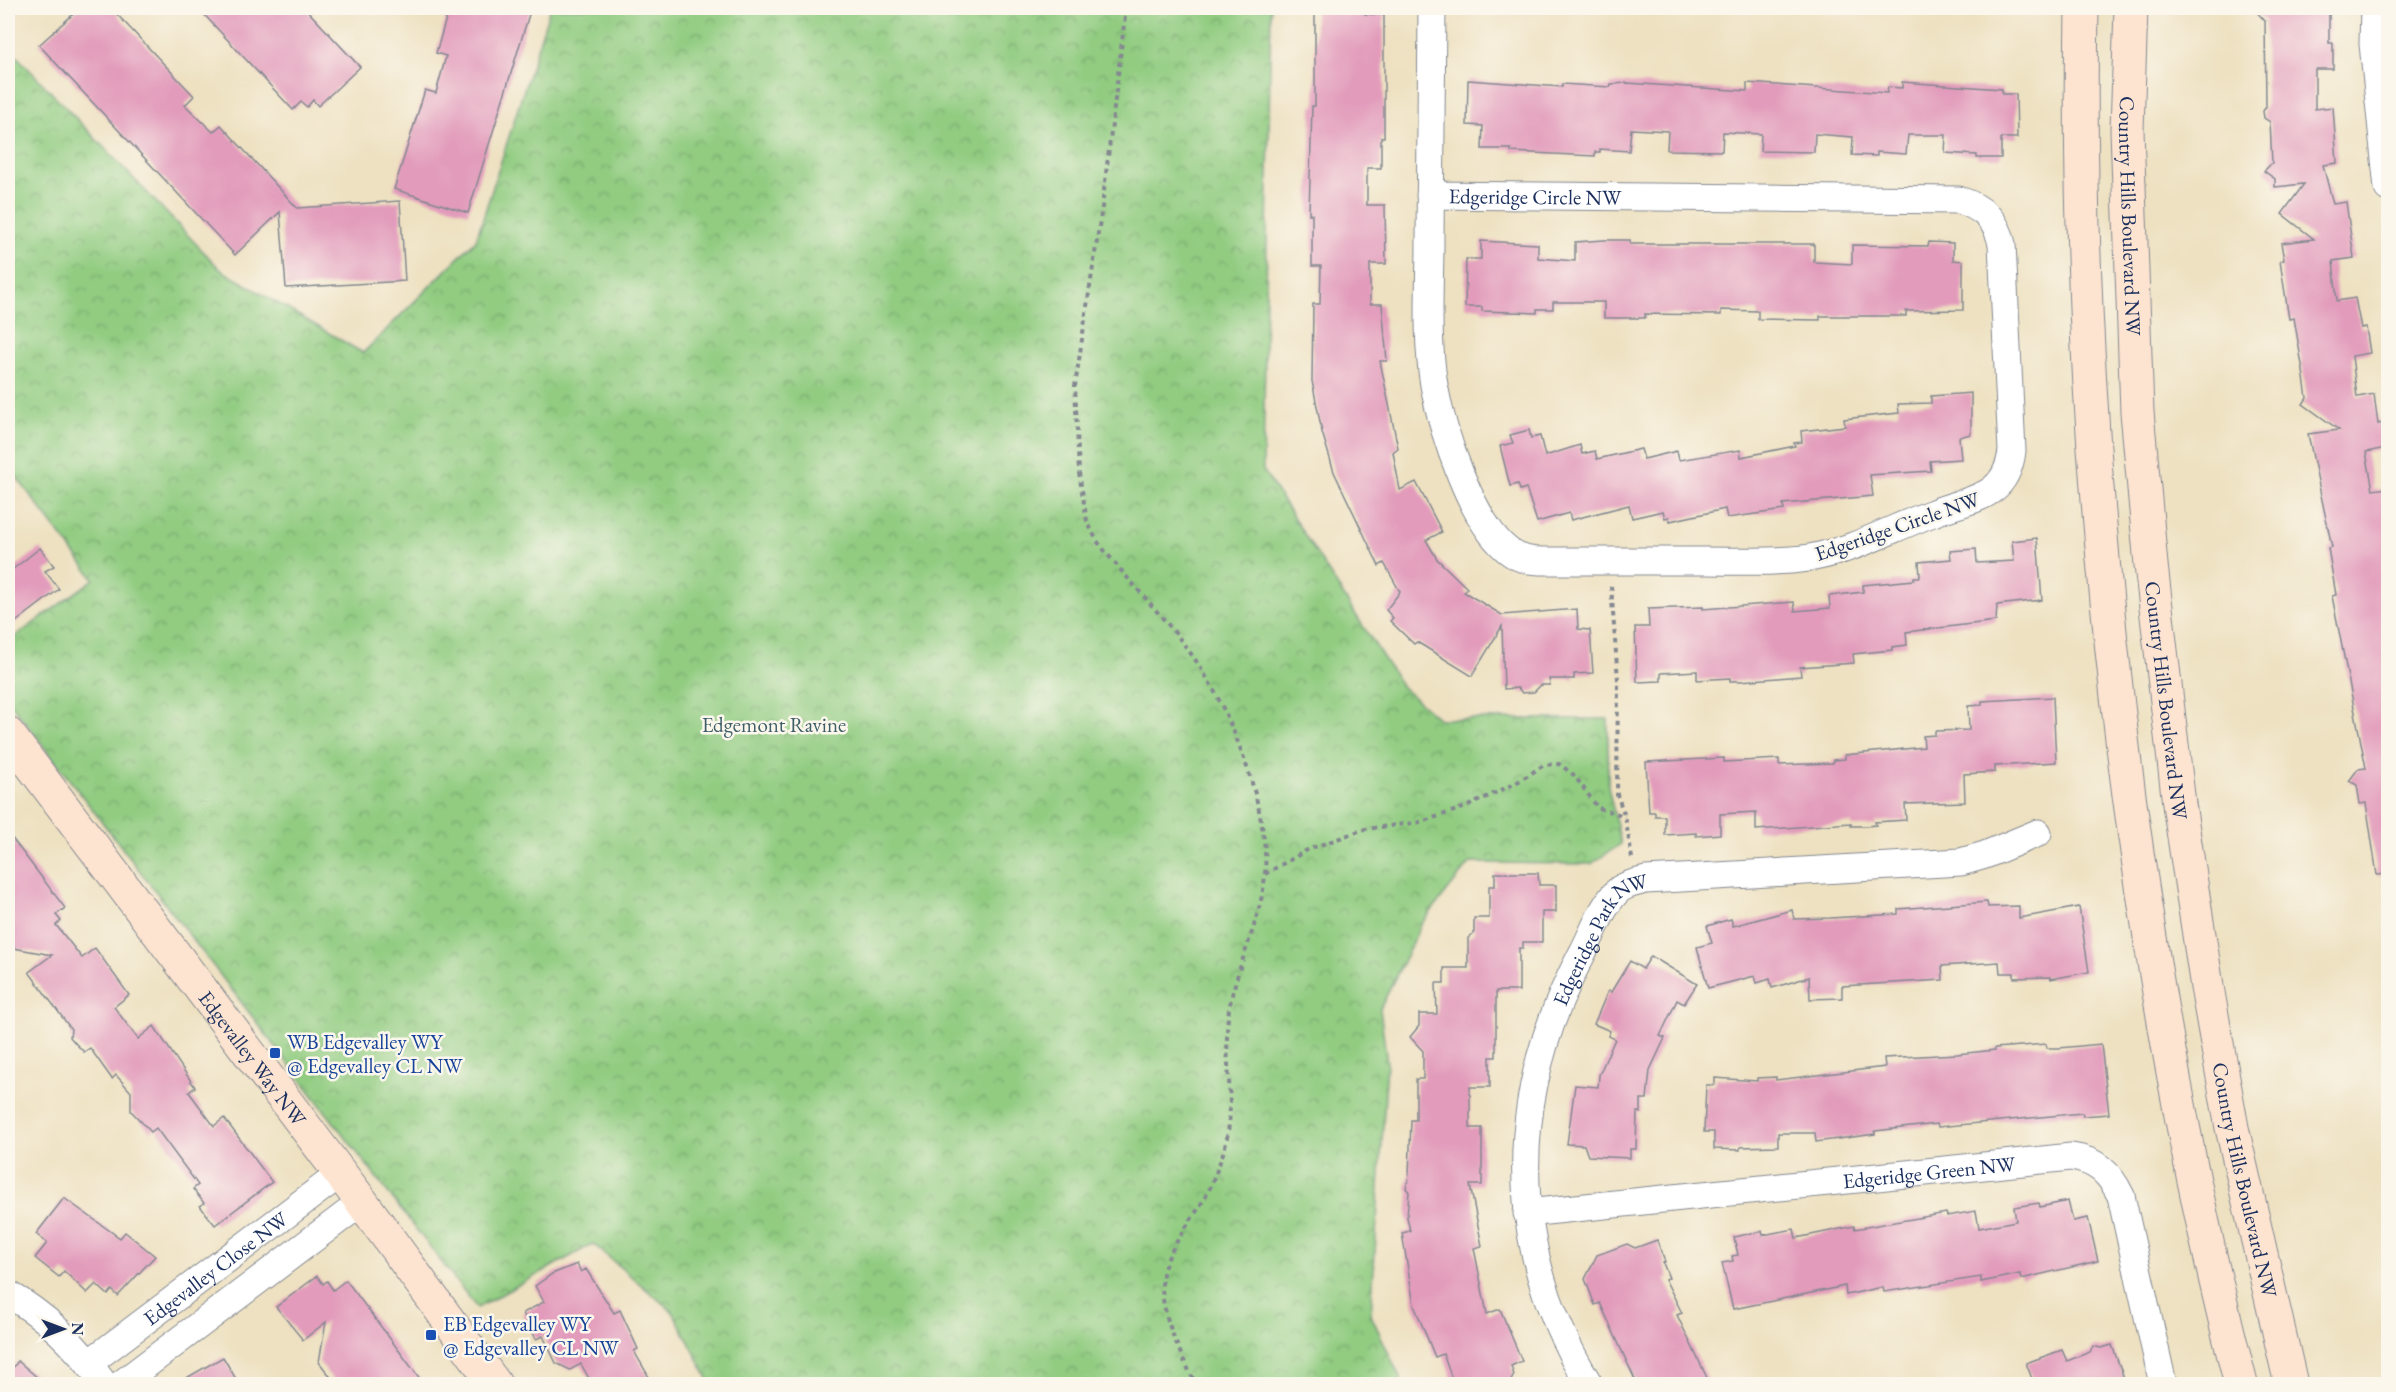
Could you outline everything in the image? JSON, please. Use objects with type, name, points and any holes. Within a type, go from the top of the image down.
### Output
[{"type":"main road","points":[[2082,8],[2083,284],[2095,472],[2119,716],[2140,875],[2168,1050],[2197,1197],[2241,1384]]},
{"type":"main road","name":"Country Hills Boulevard NW","points":[[2131,8],[2127,130],[2136,376],[2151,565],[2179,804],[2207,987],[2232,1128],[2290,1384]]},
{"type":"main road","name":"Edgevalley Way NW","points":[[8,734],[362,1202],[495,1384]]},
{"type":"street","name":"Edgeridge Circle NW","points":[[1430,195],[1959,200],[1973,204],[1995,224],[2002,244],[2012,451],[2010,464],[2003,479],[1992,492],[1867,541],[1809,558],[1758,561],[1538,561],[1522,558],[1500,543],[1476,507],[1444,427],[1434,383],[1430,324],[1430,195],[1432,8]]},
{"type":"street","points":[[2374,8],[2381,45],[2388,188]]},
{"type":"street","name":"Edgeridge Park NW","points":[[1589,1384],[1551,1311],[1537,1268],[1527,1213],[1524,1146],[1534,1077],[1550,1026],[1579,960],[1609,903],[1620,889],[1631,884],[1960,862],[1985,855],[2038,833]]},
{"type":"street","name":"Edgeridge Green NW","points":[[1527,1213],[2071,1157],[2085,1159],[2107,1173],[2121,1196],[2163,1384]]},
{"type":"street","name":"Edgevalley Close NW","points":[[89,1363],[340,1174]]},
{"type":"street","name":"Edgevalley Close NW","points":[[121,1384],[362,1202]]},
{"type":"street","points":[[8,1294],[46,1319],[89,1363],[104,1384]]},
{"type":"path","points":[[1126,8],[1102,207],[1075,386],[1079,473],[1087,521],[1097,541],[1194,659],[1238,743],[1263,826],[1265,874],[1259,914],[1230,1005],[1227,1036],[1231,1124],[1209,1191],[1180,1234],[1164,1268],[1163,1295],[1170,1328],[1196,1384]]},
{"type":"path","points":[[1609,561],[1618,680],[1617,795],[1625,816],[1633,850],[1631,884]]},
{"type":"path","points":[[1265,874],[1309,849],[1365,829],[1421,822],[1466,807],[1516,783],[1545,765],[1559,764],[1574,775],[1598,808],[1625,816]]},
{"type":"green space","name":"Edgemont Ravine","points":[[550,8],[1271,8],[1263,470],[1402,687],[1439,719],[1608,719],[1608,787],[1621,844],[1591,864],[1470,863],[1422,923],[1380,1009],[1387,1063],[1371,1315],[1403,1384],[711,1384],[673,1312],[593,1244],[477,1308],[8,700],[8,642],[94,579],[8,466],[8,47],[221,270],[363,353],[476,240]]},
{"type":"building","points":[[80,8],[111,8],[194,96],[185,105],[213,132],[221,125],[297,208],[400,201],[405,281],[286,288],[280,212],[235,255],[39,45]]},
{"type":"building","points":[[198,8],[305,8],[360,67],[318,106],[313,100],[307,107],[301,102],[293,110]]},
{"type":"building","points":[[449,8],[531,8],[468,213],[394,189],[425,90],[436,93],[446,56],[436,53]]},
{"type":"building","points":[[1315,8],[1365,8],[1365,14],[1384,15],[1384,137],[1381,137],[1381,168],[1367,168],[1367,205],[1385,205],[1386,264],[1370,264],[1370,304],[1382,304],[1387,361],[1380,361],[1398,448],[1393,452],[1400,490],[1416,482],[1442,532],[1426,540],[1437,559],[1467,588],[1464,592],[1502,615],[1577,609],[1578,629],[1590,630],[1593,673],[1574,674],[1574,679],[1549,679],[1550,685],[1541,685],[1534,692],[1522,693],[1518,688],[1504,689],[1502,626],[1472,676],[1417,642],[1414,644],[1390,621],[1393,618],[1386,610],[1400,592],[1384,563],[1379,566],[1334,472],[1322,432],[1312,381],[1313,304],[1320,304],[1321,266],[1312,266],[1312,214],[1309,214],[1312,106],[1315,106]]},
{"type":"building","points":[[2253,8],[2309,8],[2309,12],[2329,13],[2329,43],[2333,43],[2333,69],[2315,69],[2315,109],[2333,107],[2337,163],[2323,165],[2333,204],[2346,202],[2354,258],[2333,261],[2337,301],[2355,298],[2361,328],[2366,327],[2370,353],[2352,356],[2357,397],[2374,394],[2378,424],[2382,423],[2386,448],[2366,452],[2373,490],[2388,488],[2388,874],[2377,875],[2366,803],[2360,804],[2357,785],[2349,781],[2358,769],[2366,768],[2332,596],[2336,595],[2328,548],[2332,547],[2308,434],[2339,430],[2303,404],[2307,398],[2303,371],[2294,318],[2289,319],[2280,261],[2284,260],[2281,243],[2314,239],[2282,214],[2304,184],[2275,187],[2275,179],[2264,171],[2272,163],[2270,122],[2264,118],[2263,111],[2266,107],[2265,21]]},
{"type":"building","points":[[1468,80],[1562,87],[1562,84],[1610,87],[1611,84],[1627,83],[1747,91],[1747,83],[1887,93],[1888,87],[1902,88],[1902,82],[2002,89],[2002,94],[2016,94],[2017,138],[2001,138],[2001,158],[1977,158],[1977,155],[1945,153],[1946,135],[1908,135],[1906,154],[1877,152],[1877,156],[1852,155],[1853,137],[1815,134],[1814,152],[1760,151],[1761,134],[1723,132],[1722,151],[1667,150],[1668,131],[1631,129],[1629,151],[1600,149],[1600,152],[1595,152],[1595,156],[1482,149],[1483,126],[1467,125]]},
{"type":"building","points":[[1630,240],[1630,244],[1814,244],[1814,262],[1852,264],[1852,245],[1928,246],[1929,242],[1953,243],[1953,260],[1963,261],[1963,310],[1906,311],[1906,316],[1820,316],[1820,320],[1758,319],[1758,311],[1721,310],[1721,315],[1645,314],[1645,318],[1604,318],[1604,302],[1553,302],[1553,309],[1537,309],[1537,313],[1482,311],[1482,307],[1465,307],[1466,259],[1481,259],[1481,241],[1538,244],[1538,258],[1575,261],[1575,242]]},
{"type":"building","points":[[1971,393],[1971,434],[1959,437],[1961,459],[1930,461],[1931,471],[1870,475],[1873,496],[1783,504],[1784,510],[1727,518],[1725,509],[1670,521],[1669,517],[1665,518],[1663,511],[1632,518],[1629,505],[1571,520],[1569,513],[1537,522],[1526,488],[1520,490],[1518,484],[1510,486],[1500,446],[1513,443],[1510,435],[1529,430],[1531,438],[1540,436],[1545,456],[1580,445],[1582,454],[1595,451],[1597,459],[1641,449],[1644,459],[1677,451],[1679,460],[1740,450],[1741,457],[1795,446],[1794,443],[1802,442],[1801,431],[1845,426],[1844,419],[1899,413],[1898,404],[1931,403],[1931,396]]},
{"type":"building","points":[[2037,538],[2042,600],[1997,605],[1996,621],[1906,632],[1907,645],[1892,647],[1892,650],[1853,654],[1854,663],[1800,667],[1801,676],[1740,681],[1730,681],[1730,678],[1697,680],[1697,671],[1661,673],[1661,681],[1637,682],[1635,627],[1649,627],[1648,609],[1703,607],[1703,609],[1794,602],[1795,611],[1830,608],[1829,596],[1863,592],[1863,585],[1914,580],[1914,577],[1920,577],[1919,562],[1951,559],[1950,551],[1976,549],[1977,563],[2014,561],[2012,541]]},
{"type":"building","points":[[40,548],[54,566],[45,571],[59,589],[8,628],[8,573]]},
{"type":"building","points":[[2053,697],[2056,762],[1995,766],[1995,772],[1964,774],[1965,802],[1905,804],[1906,820],[1875,822],[1876,825],[1865,826],[1851,826],[1851,823],[1756,830],[1756,812],[1720,814],[1720,834],[1696,836],[1696,833],[1665,835],[1665,816],[1655,816],[1655,812],[1649,812],[1646,762],[1724,758],[1724,762],[1779,759],[1779,765],[1833,763],[1833,760],[1845,759],[1845,755],[1924,747],[1923,736],[1935,735],[1935,731],[1969,730],[1968,706],[1982,705],[1982,701]]},
{"type":"building","points":[[8,833],[65,908],[56,915],[61,921],[56,925],[82,958],[95,948],[129,995],[114,1007],[138,1039],[154,1026],[195,1087],[189,1092],[214,1126],[224,1118],[272,1182],[215,1225],[200,1206],[204,1203],[193,1189],[198,1185],[156,1128],[151,1132],[131,1111],[131,1092],[116,1075],[112,1079],[90,1048],[84,1052],[70,1037],[71,1029],[29,972],[52,955],[8,947]]},
{"type":"building","points":[[1495,873],[1538,873],[1539,885],[1556,885],[1556,912],[1542,912],[1542,942],[1523,942],[1523,948],[1519,948],[1519,991],[1496,991],[1496,1057],[1490,1057],[1490,1087],[1470,1087],[1470,1128],[1482,1128],[1482,1185],[1470,1185],[1482,1246],[1474,1248],[1487,1314],[1500,1309],[1522,1361],[1511,1366],[1514,1375],[1509,1384],[1454,1384],[1443,1354],[1435,1357],[1414,1305],[1402,1233],[1410,1231],[1407,1217],[1409,1192],[1406,1188],[1409,1175],[1411,1120],[1416,1120],[1416,1079],[1423,1079],[1423,1051],[1410,1037],[1419,1026],[1419,1014],[1437,1014],[1436,983],[1444,983],[1444,968],[1468,968],[1468,938],[1474,933],[1474,918],[1489,918],[1489,886],[1495,886]]},
{"type":"building","points":[[1987,902],[1988,907],[2019,906],[2019,918],[2079,907],[2089,972],[2051,979],[2050,977],[2014,978],[2014,973],[2000,973],[1999,962],[1942,966],[1943,980],[1842,986],[1842,998],[1810,999],[1809,977],[1772,988],[1770,979],[1757,983],[1755,976],[1708,988],[1697,947],[1712,943],[1707,926],[1731,919],[1733,926],[1792,910],[1794,919],[1830,918],[1898,914],[1898,909]]},
{"type":"building","points":[[1651,956],[1697,984],[1684,1004],[1677,1000],[1660,1036],[1665,1038],[1650,1070],[1647,1099],[1641,1099],[1641,1113],[1637,1112],[1636,1149],[1630,1149],[1630,1158],[1588,1156],[1584,1145],[1567,1144],[1575,1085],[1598,1087],[1599,1075],[1615,1039],[1608,1036],[1610,1031],[1594,1024],[1608,991],[1611,992],[1630,961],[1643,969]]},
{"type":"building","points":[[2046,1044],[2047,1048],[2059,1048],[2101,1044],[2109,1114],[2083,1116],[2082,1113],[1938,1127],[1937,1124],[1875,1131],[1875,1134],[1816,1142],[1815,1133],[1778,1133],[1778,1146],[1740,1147],[1740,1150],[1714,1149],[1714,1132],[1704,1132],[1706,1085],[1715,1085],[1715,1078],[1757,1081],[1757,1078],[1776,1077],[1776,1080],[1885,1067],[1884,1058],[1957,1054]]},
{"type":"building","points":[[64,1198],[120,1238],[125,1232],[155,1256],[118,1296],[112,1290],[108,1295],[96,1284],[87,1293],[64,1271],[59,1277],[35,1258],[47,1243],[36,1234]]},
{"type":"building","points":[[2068,1201],[2073,1221],[2088,1218],[2098,1261],[2021,1279],[2020,1274],[1981,1282],[1981,1277],[1884,1292],[1883,1287],[1846,1295],[1845,1286],[1733,1309],[1722,1263],[1733,1261],[1732,1256],[1738,1255],[1734,1237],[1762,1231],[1763,1235],[1794,1229],[1796,1238],[1854,1226],[1855,1229],[1946,1213],[1947,1216],[1976,1211],[1979,1228],[2016,1221],[2014,1207],[2039,1203],[2040,1207]]},
{"type":"building","points":[[1657,1240],[1669,1278],[1665,1279],[1682,1313],[1677,1315],[1710,1384],[1637,1384],[1600,1303],[1595,1305],[1585,1279],[1597,1255],[1627,1244],[1635,1248]]},
{"type":"building","points":[[577,1264],[581,1272],[586,1269],[614,1313],[620,1310],[638,1349],[634,1351],[653,1384],[592,1384],[581,1364],[570,1370],[556,1363],[543,1336],[536,1339],[523,1313],[544,1302],[535,1286],[552,1274]]},
{"type":"building","points":[[317,1276],[323,1284],[327,1281],[333,1290],[346,1280],[424,1384],[336,1384],[319,1362],[326,1322],[303,1340],[276,1307]]},
{"type":"building","points":[[2112,1345],[2126,1384],[2034,1384],[2026,1363],[2062,1350],[2067,1361],[2090,1352],[2093,1346],[2101,1348]]},
{"type":"building","points":[[223,1357],[239,1384],[176,1384]]},
{"type":"building","points":[[18,1361],[45,1384],[8,1384],[8,1374]]},
{"type":"place","name":"WB Edgevalley WY @ Edgevalley CL NW","points":[[275,1053]]},
{"type":"place","name":"EB Edgevalley WY @ Edgevalley CL NW","points":[[431,1335]]}]
